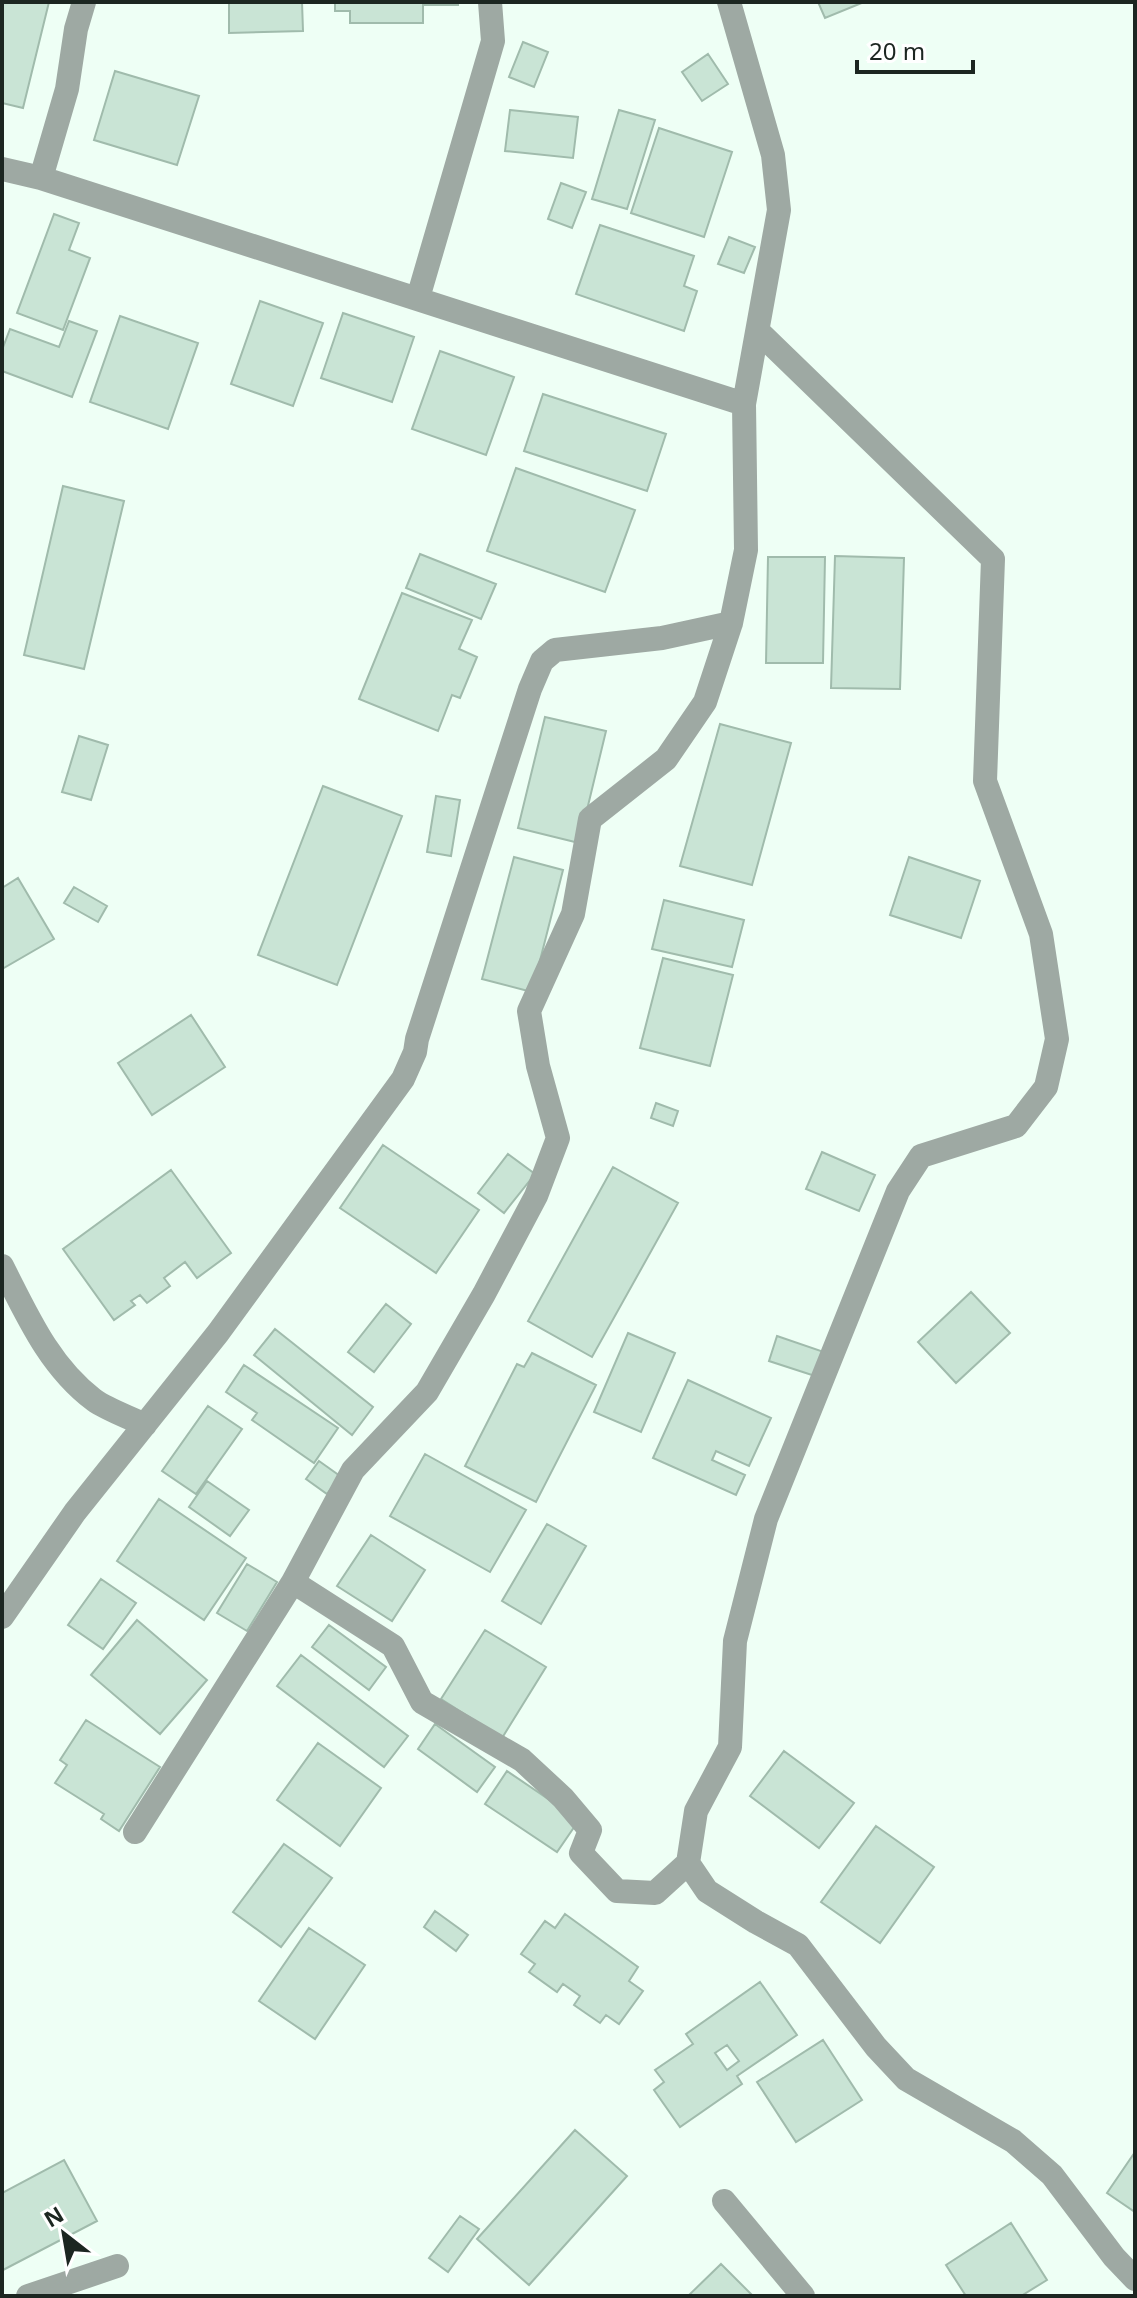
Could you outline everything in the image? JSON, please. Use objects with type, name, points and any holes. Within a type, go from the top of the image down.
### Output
[{"type":"street","points":[[41,178],[67,89],[76,29],[84,2]]},
{"type":"street","points":[[418,298],[493,41],[490,2]]},
{"type":"street","points":[[135,1832],[293,1582],[353,1470],[427,1392],[536,1196],[558,1138],[538,1066],[529,1011],[573,914],[590,819],[666,759],[705,702],[731,623],[746,550],[744,404],[779,210],[773,155],[729,2]]},
{"type":"street","points":[[2,169],[41,178],[744,404]]},
{"type":"street","points":[[293,1582],[393,1646],[422,1702],[522,1760],[563,1798],[590,1830],[581,1853],[617,1891],[655,1893],[688,1863],[696,1811],[730,1747],[735,1641],[766,1519],[898,1191],[921,1156],[1016,1126],[1046,1087],[1057,1039],[1041,934],[985,781],[993,559],[759,332]]},
{"type":"street","points":[[2,1617],[75,1512],[218,1333],[403,1079],[415,1052],[530,689],[542,661],[555,650],[572,646],[662,638],[731,623]]},
{"type":"street","points":[[2,1266],[40,1340],[62,1371],[96,1401],[145,1425]]},
{"type":"street","points":[[688,1863],[707,1891],[798,1945],[876,2047],[906,2079],[1013,2141],[1052,2175],[1114,2257],[1135,2279]]},
{"type":"street","points":[[724,2201],[803,2296]]},
{"type":"street","points":[[28,2296],[117,2266]]},
{"type":"building","points":[[2,2],[49,2],[23,108],[2,103]]},
{"type":"building","points":[[229,2],[302,2],[303,31],[229,33]]},
{"type":"building","points":[[335,2],[458,2],[458,5],[423,5],[423,23],[350,23],[350,11],[335,11]]},
{"type":"building","points":[[818,2],[864,2],[825,18]]},
{"type":"building","points":[[523,42],[548,52],[534,87],[509,77]]},
{"type":"building","points":[[708,54],[728,84],[702,101],[682,72]]},
{"type":"building","points":[[115,71],[199,96],[177,165],[94,140]]},
{"type":"building","points":[[510,110],[578,117],[573,158],[505,151]]},
{"type":"building","points":[[619,110],[655,120],[627,209],[592,199]]},
{"type":"building","points":[[659,128],[732,152],[704,237],[631,213]]},
{"type":"building","points":[[561,183],[586,192],[572,228],[548,219]]},
{"type":"building","points":[[54,214],[79,223],[69,250],[90,258],[63,330],[17,313]]},
{"type":"building","points":[[600,225],[694,256],[684,286],[697,291],[684,331],[576,294]]},
{"type":"building","points":[[729,237],[755,247],[744,273],[718,264]]},
{"type":"building","points":[[260,301],[323,323],[293,406],[231,384]]},
{"type":"building","points":[[343,313],[414,337],[392,402],[321,378]]},
{"type":"building","points":[[120,316],[198,343],[168,429],[90,402]]},
{"type":"building","points":[[69,321],[97,331],[72,397],[2,371],[2,350],[10,329],[59,347]]},
{"type":"building","points":[[440,351],[514,377],[486,455],[412,429]]},
{"type":"building","points":[[543,394],[666,434],[647,491],[524,451]]},
{"type":"building","points":[[516,468],[635,510],[605,592],[487,551]]},
{"type":"building","points":[[63,486],[124,501],[84,669],[24,655]]},
{"type":"building","points":[[420,554],[496,584],[481,619],[406,588]]},
{"type":"building","points":[[835,556],[904,558],[900,689],[831,688]]},
{"type":"building","points":[[768,557],[825,557],[823,663],[766,663]]},
{"type":"building","points":[[402,593],[472,620],[459,649],[477,657],[460,698],[452,695],[438,731],[359,699]]},
{"type":"building","points":[[545,717],[606,731],[579,843],[518,828]]},
{"type":"building","points":[[720,724],[791,743],[752,885],[680,866]]},
{"type":"building","points":[[79,736],[108,745],[91,800],[62,792]]},
{"type":"building","points":[[323,786],[402,816],[337,985],[258,955]]},
{"type":"building","points":[[436,796],[460,800],[451,856],[427,852]]},
{"type":"building","points":[[514,857],[563,870],[532,992],[482,979]]},
{"type":"building","points":[[909,857],[980,881],[961,938],[890,915]]},
{"type":"building","points":[[18,878],[54,939],[2,969],[2,888]]},
{"type":"building","points":[[74,887],[107,906],[98,922],[64,903]]},
{"type":"building","points":[[664,900],[744,920],[732,967],[652,949]]},
{"type":"building","points":[[663,958],[733,975],[710,1066],[640,1048]]},
{"type":"building","points":[[191,1015],[225,1067],[152,1115],[118,1063]]},
{"type":"building","points":[[656,1103],[678,1111],[673,1126],[651,1118]]},
{"type":"building","points":[[383,1145],[479,1210],[436,1273],[340,1208]]},
{"type":"building","points":[[822,1152],[875,1175],[859,1211],[806,1189]]},
{"type":"building","points":[[508,1154],[535,1174],[504,1213],[478,1193]]},
{"type":"building","points":[[613,1167],[678,1203],[592,1357],[528,1321]]},
{"type":"building","points":[[171,1170],[231,1253],[197,1278],[185,1262],[164,1278],[170,1286],[147,1303],[140,1295],[131,1301],[135,1305],[114,1320],[63,1249]]},
{"type":"building","points":[[971,1292],[1010,1333],[956,1383],[918,1342]]},
{"type":"building","points":[[386,1304],[411,1324],[374,1372],[348,1352]]},
{"type":"building","points":[[275,1329],[373,1407],[352,1435],[254,1355]]},
{"type":"building","points":[[628,1333],[675,1353],[641,1432],[594,1412]]},
{"type":"building","points":[[777,1336],[824,1352],[815,1376],[769,1361]]},
{"type":"building","points":[[532,1353],[596,1385],[536,1502],[465,1466],[517,1364],[524,1367]]},
{"type":"building","points":[[244,1365],[338,1428],[314,1463],[252,1420],[257,1413],[226,1392]]},
{"type":"building","points":[[688,1380],[771,1418],[749,1466],[716,1451],[712,1460],[745,1475],[736,1495],[653,1458]]},
{"type":"building","points":[[208,1406],[242,1429],[196,1494],[162,1471]]},
{"type":"building","points":[[425,1454],[526,1510],[490,1572],[390,1516]]},
{"type":"building","points":[[319,1461],[340,1476],[327,1494],[306,1479]]},
{"type":"building","points":[[207,1481],[249,1510],[230,1536],[189,1507]]},
{"type":"building","points":[[159,1499],[246,1558],[204,1620],[117,1561]]},
{"type":"building","points":[[547,1524],[586,1546],[541,1624],[502,1601]]},
{"type":"building","points":[[371,1535],[425,1570],[392,1621],[337,1586]]},
{"type":"building","points":[[247,1564],[277,1582],[247,1631],[217,1613]]},
{"type":"building","points":[[101,1579],[136,1603],[103,1649],[68,1625]]},
{"type":"building","points":[[137,1620],[207,1680],[160,1734],[91,1675]]},
{"type":"building","points":[[329,1625],[386,1667],[369,1690],[312,1647]]},
{"type":"building","points":[[485,1630],[546,1667],[502,1738],[441,1699]]},
{"type":"building","points":[[301,1655],[408,1736],[384,1767],[277,1686]]},
{"type":"building","points":[[86,1720],[160,1767],[119,1831],[101,1819],[104,1814],[55,1783],[67,1765],[60,1760]]},
{"type":"building","points":[[435,1724],[495,1767],[477,1792],[418,1749]]},
{"type":"building","points":[[318,1743],[381,1788],[340,1846],[277,1800]]},
{"type":"building","points":[[784,1751],[854,1803],[819,1848],[750,1796]]},
{"type":"building","points":[[507,1771],[579,1820],[557,1852],[485,1804]]},
{"type":"building","points":[[876,1826],[934,1867],[880,1943],[821,1902]]},
{"type":"building","points":[[284,1844],[332,1878],[281,1947],[233,1912]]},
{"type":"building","points":[[435,1911],[468,1935],[456,1951],[424,1927]]},
{"type":"building","points":[[565,1914],[638,1967],[629,1981],[643,1991],[619,2024],[606,2015],[600,2023],[574,2005],[580,1996],[563,1984],[557,1992],[529,1972],[535,1964],[521,1954],[545,1921],[555,1928]]},
{"type":"building","points":[[309,1928],[365,1965],[315,2039],[259,2001]]},
{"type":"building","points":[[760,1982],[797,2035],[737,2076],[742,2084],[680,2127],[654,2090],[664,2082],[655,2070],[693,2044],[686,2034]],"holes":[[[727,2045],[739,2061],[727,2070],[715,2053]]]},
{"type":"building","points":[[823,2040],[862,2100],[796,2142],[757,2082]]},
{"type":"building","points":[[575,2130],[627,2176],[529,2285],[477,2239]]},
{"type":"building","points":[[1135,2152],[1135,2212],[1107,2193]]},
{"type":"building","points":[[64,2160],[97,2221],[3,2270],[2,2193]]},
{"type":"building","points":[[460,2216],[479,2229],[448,2272],[429,2258]]},
{"type":"building","points":[[1011,2223],[1047,2280],[1021,2296],[966,2296],[946,2265]]},
{"type":"building","points":[[721,2264],[753,2296],[688,2296]]}]
